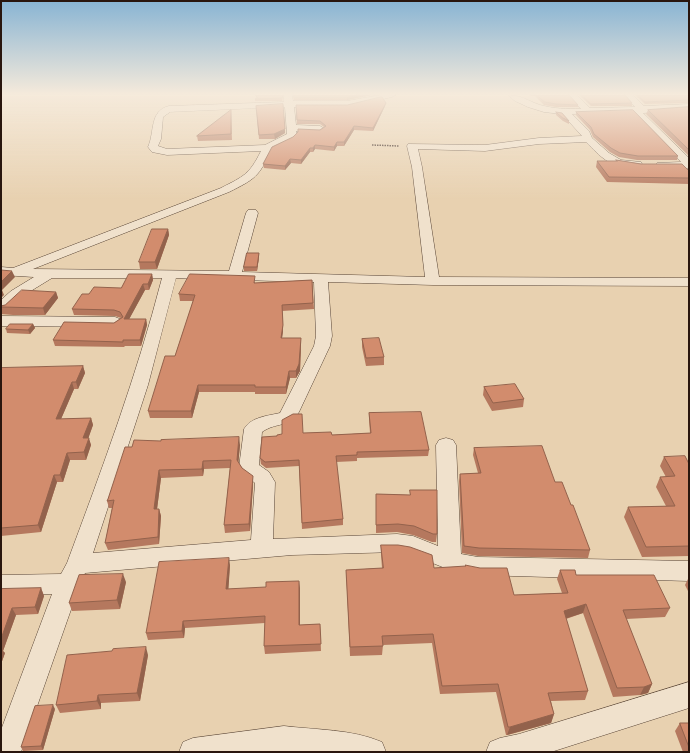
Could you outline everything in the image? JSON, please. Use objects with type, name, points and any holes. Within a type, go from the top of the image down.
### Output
[{"type":"street","points":[[157,130],[153,147],[158,151],[167,152],[267,148],[289,138],[292,135],[292,130]]},
{"type":"street","points":[[583,130],[588,139],[606,155],[616,161],[626,164],[689,165]]},
{"type":"street","points":[[657,130],[689,165]]},
{"type":"street","points":[[433,282],[412,146],[485,148],[539,141],[588,139]]},
{"type":"street","points":[[12,272],[234,186],[248,178],[258,168],[267,148]]},
{"type":"street","points":[[234,277],[252,213]]},
{"type":"street","points":[[12,272],[47,274],[170,274],[321,280],[433,282],[689,282]]},
{"type":"street","points":[[1,308],[16,294],[47,274]]},
{"type":"street","points":[[7,752],[128,424],[159,321],[170,274]]},
{"type":"street","points":[[262,549],[265,482],[261,476],[249,467],[251,437],[253,430],[257,426],[286,417],[290,412],[302,385],[319,354],[324,336],[321,280]]},
{"type":"street","points":[[1,322],[115,322]]},
{"type":"street","points":[[446,445],[450,561]]},
{"type":"street","points":[[1,585],[262,549],[300,546],[397,543],[413,545],[450,561],[478,566],[689,571]]},
{"type":"street","points":[[513,751],[689,695]]},
{"type":"street","points":[[193,752],[284,740],[354,748],[372,752]]},
{"type":"path","points":[[372,146],[412,146]]},
{"type":"building","points":[[205,130],[231,130],[231,134],[197,136]]},
{"type":"building","points":[[258,130],[282,130],[274,134],[259,135]]},
{"type":"building","points":[[298,130],[351,130],[344,142],[337,142],[334,147],[315,145],[313,148],[310,148],[301,160],[290,159],[285,166],[263,164],[272,147],[293,137]]},
{"type":"building","points":[[592,130],[653,130],[678,156],[638,156],[620,153],[611,148],[594,134]]},
{"type":"building","points":[[669,130],[689,130],[689,150]]},
{"type":"building","points":[[616,160],[641,164],[682,164],[689,171],[689,178],[609,177],[597,161],[617,161]]},
{"type":"building","points":[[152,229],[168,229],[155,262],[139,262]]},
{"type":"building","points":[[247,253],[259,253],[257,267],[244,267]]},
{"type":"building","points":[[1,270],[12,271],[1,282]]},
{"type":"building","points":[[129,274],[152,274],[148,284],[143,284],[124,319],[146,319],[140,340],[123,340],[123,342],[53,340],[64,322],[114,323],[123,317],[120,312],[114,310],[72,309],[82,294],[89,294],[94,287],[121,288]]},
{"type":"building","points":[[190,274],[255,276],[254,283],[312,280],[313,303],[282,305],[283,325],[281,338],[301,338],[299,364],[296,371],[289,371],[286,387],[255,387],[255,385],[198,385],[191,411],[148,411],[165,356],[175,356],[195,295],[179,294]]},
{"type":"building","points":[[22,290],[56,292],[43,308],[1,307]]},
{"type":"building","points":[[10,324],[33,324],[28,330],[6,329]]},
{"type":"building","points":[[379,338],[384,357],[366,358],[362,339]]},
{"type":"building","points":[[83,366],[76,382],[72,382],[56,419],[91,418],[83,438],[89,438],[84,452],[67,453],[60,475],[54,475],[38,525],[1,528],[1,368]]},
{"type":"building","points":[[515,384],[524,399],[493,403],[484,387]]},
{"type":"building","points":[[421,412],[429,450],[357,452],[357,455],[336,456],[343,519],[302,523],[299,460],[265,462],[260,458],[262,437],[277,436],[282,434],[282,420],[293,414],[302,414],[303,433],[331,432],[332,435],[371,433],[369,413]]},
{"type":"building","points":[[239,437],[237,460],[242,468],[253,476],[249,524],[224,525],[231,460],[203,461],[202,469],[159,470],[154,509],[159,509],[158,537],[105,543],[114,500],[107,501],[125,447],[132,447],[134,440],[161,441]]},
{"type":"building","points":[[542,446],[555,482],[562,482],[571,505],[573,505],[590,550],[479,548],[464,546],[460,474],[481,473],[474,448]]},
{"type":"building","points":[[685,456],[689,464],[689,546],[646,547],[628,507],[675,506],[660,477],[675,476],[664,457]]},
{"type":"building","points":[[410,490],[437,490],[437,534],[433,534],[414,526],[398,524],[376,525],[376,494],[410,495]]},
{"type":"building","points":[[381,545],[410,547],[432,555],[434,568],[466,566],[465,565],[480,568],[507,568],[514,595],[568,593],[560,570],[575,570],[576,575],[654,575],[670,608],[623,610],[652,684],[644,687],[617,688],[586,604],[564,611],[588,691],[548,693],[554,714],[510,727],[508,727],[498,684],[442,686],[433,634],[382,636],[383,646],[350,647],[346,570],[383,568]]},
{"type":"building","points":[[229,558],[226,589],[266,587],[266,582],[299,581],[299,625],[320,624],[321,644],[264,646],[265,616],[183,621],[182,631],[146,633],[159,562]]},
{"type":"building","points":[[123,574],[117,600],[69,603],[79,575]]},
{"type":"building","points":[[41,588],[35,607],[12,608],[1,639],[1,589]]},
{"type":"building","points":[[146,647],[137,693],[98,695],[97,701],[56,705],[67,655],[112,651],[113,649]]},
{"type":"building","points":[[53,705],[41,746],[21,747],[35,706]]},
{"type":"building","points":[[680,723],[689,723],[689,747]]}]
